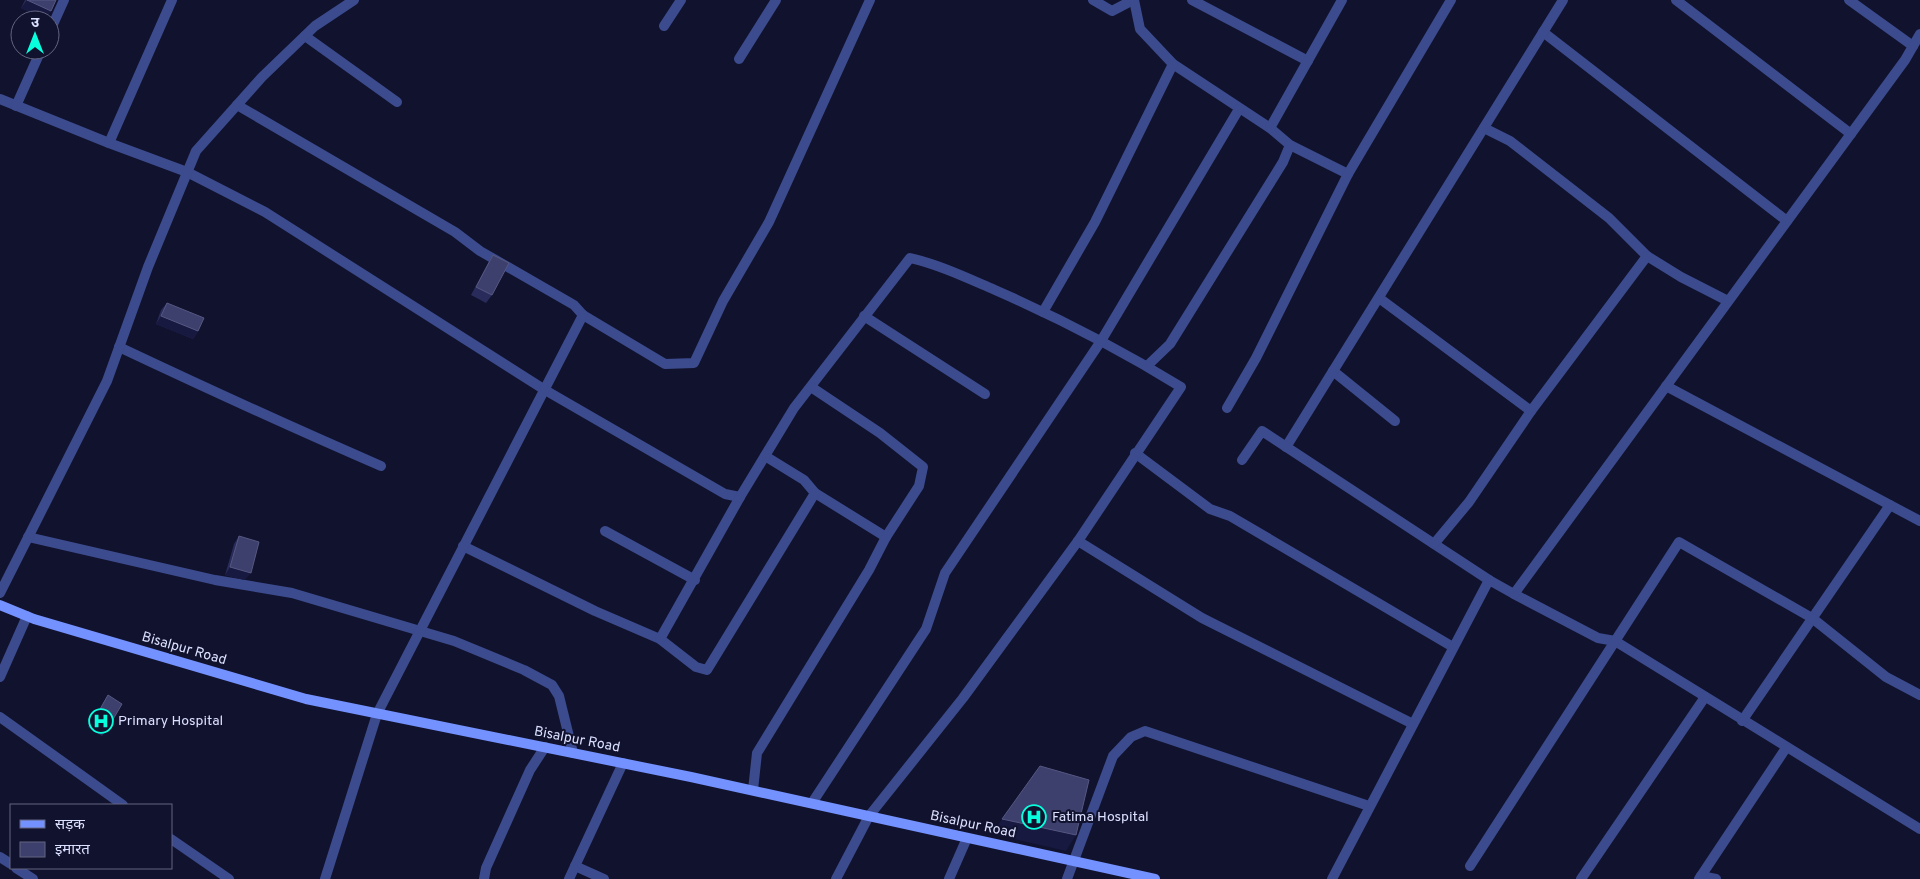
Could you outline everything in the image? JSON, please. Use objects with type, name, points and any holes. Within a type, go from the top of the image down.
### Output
[{"type":"main road","name":"Bisalpur Road","points":[[0,605],[27,616],[306,699],[753,790],[1155,879]]},
{"type":"street","points":[[109,143],[172,0]]},
{"type":"street","points":[[0,594],[107,381],[148,267],[196,151],[262,77],[315,26],[354,0]]},
{"type":"street","points":[[664,26],[681,0]]},
{"type":"street","points":[[739,59],[776,0]]},
{"type":"street","points":[[237,105],[455,232],[480,251],[574,304],[583,315],[665,364],[694,363],[723,301],[769,222],[870,0]]},
{"type":"street","points":[[1093,0],[1112,11],[1133,0],[1140,29],[1173,64],[1270,128],[1290,145],[1348,174]]},
{"type":"street","points":[[1192,0],[1308,61]]},
{"type":"street","points":[[1270,128],[1341,0]]},
{"type":"street","points":[[1227,408],[1256,358],[1348,174],[1451,0]]},
{"type":"street","points":[[1286,447],[1563,0]]},
{"type":"street","points":[[1677,0],[1851,134]]},
{"type":"street","points":[[1849,0],[1913,46]]},
{"type":"street","points":[[1543,32],[1787,220]]},
{"type":"street","points":[[1514,594],[1851,134],[1920,34]]},
{"type":"street","points":[[305,36],[397,102]]},
{"type":"street","points":[[16,106],[37,60]]},
{"type":"street","points":[[1043,312],[1094,222],[1173,64]]},
{"type":"street","points":[[0,99],[109,143],[188,172],[265,212],[544,390],[725,494],[740,497]]},
{"type":"street","points":[[812,803],[926,629],[946,573],[1100,341],[1239,109]]},
{"type":"street","points":[[1484,128],[1510,141],[1609,218],[1647,256],[1680,277],[1728,301]]},
{"type":"street","points":[[1147,366],[1170,344],[1283,162],[1290,145]]},
{"type":"street","points":[[1434,544],[1469,502],[1532,412],[1647,256]]},
{"type":"street","points":[[660,639],[695,580],[740,497],[794,408],[910,258],[932,263],[1043,312],[1147,366],[1181,386],[1078,541],[964,698],[869,816],[836,879]]},
{"type":"street","points":[[1379,298],[1532,412]]},
{"type":"street","points":[[326,879],[378,714],[419,630],[583,315]]},
{"type":"street","points":[[864,316],[985,394]]},
{"type":"street","points":[[119,347],[278,420],[314,439],[381,466]]},
{"type":"street","points":[[1333,371],[1395,421]]},
{"type":"street","points":[[753,790],[757,753],[869,570],[886,537],[919,486],[923,467],[880,433],[811,386]]},
{"type":"street","points":[[1666,386],[1890,504],[1920,522]]},
{"type":"street","points":[[1242,460],[1262,431],[1489,580],[1598,638],[1615,641],[1920,829]]},
{"type":"street","points":[[1135,453],[1210,509],[1230,516],[1453,647]]},
{"type":"street","points":[[765,456],[804,480],[815,494],[886,537]]},
{"type":"street","points":[[463,546],[595,611],[660,639],[696,667],[707,670],[815,494]]},
{"type":"street","points":[[1742,721],[1890,504]]},
{"type":"street","points":[[605,531],[695,580]]},
{"type":"street","points":[[28,537],[215,580],[292,593],[454,641],[524,670],[552,685],[559,696],[573,753]]},
{"type":"street","points":[[1078,541],[1202,618],[1413,724]]},
{"type":"street","points":[[1470,866],[1679,542],[1812,618],[1886,677],[1920,695]]},
{"type":"street","points":[[1332,879],[1489,580]]},
{"type":"street","points":[[0,677],[27,616]]},
{"type":"street","points":[[1581,879],[1705,697]]},
{"type":"street","points":[[0,717],[122,804]]},
{"type":"street","points":[[1068,879],[1112,756],[1130,737],[1145,731],[1370,806]]},
{"type":"street","points":[[484,879],[486,868],[526,779],[544,747]]},
{"type":"street","points":[[1716,879],[1700,878],[1786,748]]},
{"type":"street","points":[[569,879],[623,763]]},
{"type":"street","points":[[950,879],[967,838]]},
{"type":"street","points":[[172,840],[229,879]]},
{"type":"street","points":[[575,866],[604,879]]},
{"type":"street","points":[[18,869],[33,879]]},
{"type":"building","points":[[27,0],[56,0],[51,10]]},
{"type":"building","points":[[493,255],[509,263],[492,295],[476,287]]},
{"type":"building","points":[[167,303],[204,318],[198,331],[161,316]]},
{"type":"building","points":[[239,536],[259,542],[251,573],[230,567]]},
{"type":"building","points":[[108,695],[122,704],[108,728],[94,720]]},
{"type":"building","points":[[1040,766],[1089,780],[1076,835],[1002,819]]},
{"type":"place","name":"Primary Hospital","points":[[101,721]]},
{"type":"place","name":"Fatima Hospital","points":[[1034,817]]}]
